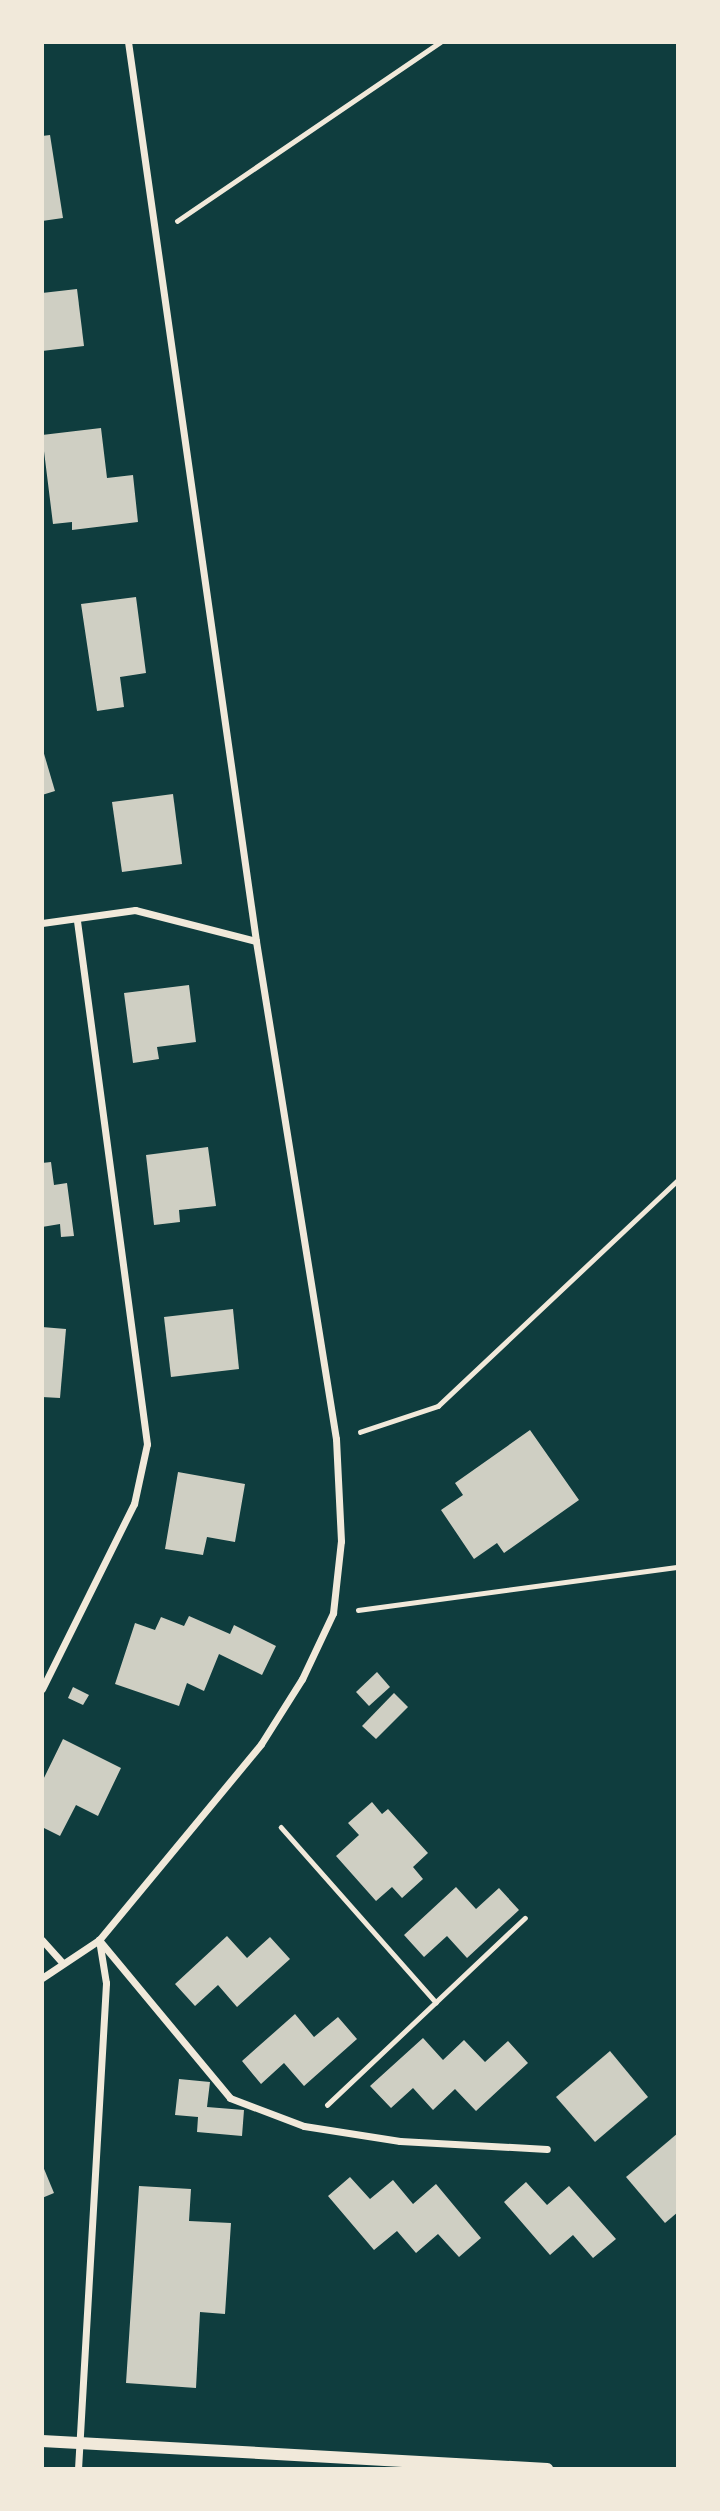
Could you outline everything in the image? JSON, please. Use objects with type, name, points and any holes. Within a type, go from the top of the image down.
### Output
[{"type":"street","points":[[42,1978],[62,1962],[99,1940],[261,1744],[302,1679],[333,1612],[341,1541],[336,1440],[256,941],[128,42]]},
{"type":"street","points":[[42,923],[77,921],[135,909],[256,941]]},
{"type":"street","points":[[42,1689],[134,1504],[147,1444],[77,921]]},
{"type":"street","points":[[42,1940],[62,1962]]},
{"type":"street","points":[[99,1940],[230,2098],[304,2126],[400,2141],[547,2149]]},
{"type":"street","points":[[78,2469],[76,2443],[106,1983],[99,1940]]},
{"type":"street","points":[[42,2441],[548,2469]]},
{"type":"path","points":[[155,236],[440,42]]},
{"type":"path","points":[[336,1440],[438,1406],[678,1180]]},
{"type":"path","points":[[333,1612],[678,1567]]},
{"type":"path","points":[[281,1827],[436,2002]]},
{"type":"path","points":[[304,2126],[524,1919]]},
{"type":"building","points":[[50,135],[63,218],[42,221],[42,136]]},
{"type":"building","points":[[77,289],[84,346],[42,351],[42,293]]},
{"type":"building","points":[[101,428],[107,478],[133,475],[138,522],[72,530],[72,522],[53,524],[42,435]]},
{"type":"building","points":[[136,597],[146,673],[120,677],[124,707],[97,711],[81,604]]},
{"type":"building","points":[[42,747],[55,791],[42,795]]},
{"type":"building","points":[[173,794],[182,864],[122,872],[112,802]]},
{"type":"building","points":[[189,985],[196,1042],[157,1047],[159,1059],[133,1063],[124,993]]},
{"type":"building","points":[[208,1147],[216,1206],[179,1210],[180,1222],[154,1225],[146,1155]]},
{"type":"building","points":[[51,1162],[54,1185],[67,1183],[74,1236],[61,1237],[60,1224],[42,1227],[42,1163]]},
{"type":"building","points":[[233,1309],[239,1369],[171,1377],[164,1317]]},
{"type":"building","points":[[42,1327],[66,1329],[60,1398],[42,1397]]},
{"type":"building","points":[[530,1430],[579,1500],[504,1553],[497,1543],[474,1559],[441,1510],[463,1495],[455,1483]]},
{"type":"building","points":[[178,1472],[245,1484],[235,1542],[207,1537],[203,1555],[165,1549]]},
{"type":"building","points":[[189,1616],[230,1634],[234,1625],[276,1646],[262,1675],[219,1654],[204,1691],[187,1683],[179,1706],[115,1684],[135,1623],[155,1630],[161,1617],[184,1626]]},
{"type":"building","points":[[377,1672],[390,1687],[369,1706],[356,1692]]},
{"type":"building","points":[[73,1687],[89,1695],[83,1705],[68,1698]]},
{"type":"building","points":[[394,1693],[408,1707],[376,1739],[362,1726]]},
{"type":"building","points":[[63,1739],[121,1768],[98,1816],[76,1805],[60,1836],[42,1827],[42,1782]]},
{"type":"building","points":[[372,1802],[382,1814],[388,1809],[428,1853],[413,1867],[423,1879],[402,1898],[392,1887],[376,1901],[336,1856],[359,1835],[348,1823]]},
{"type":"building","points":[[456,1887],[476,1909],[499,1888],[519,1910],[467,1958],[447,1936],[424,1957],[404,1935]]},
{"type":"building","points":[[227,1936],[247,1958],[270,1937],[290,1959],[237,2007],[218,1985],[195,2006],[175,1984]]},
{"type":"building","points":[[295,2014],[314,2037],[338,2017],[357,2039],[304,2086],[284,2063],[261,2084],[242,2061]]},
{"type":"building","points":[[423,2038],[443,2060],[464,2040],[485,2062],[508,2041],[528,2063],[476,2111],[455,2089],[433,2110],[413,2088],[391,2108],[370,2086]]},
{"type":"building","points":[[610,2051],[648,2097],[595,2142],[556,2097]]},
{"type":"building","points":[[179,2079],[210,2082],[207,2107],[244,2110],[242,2136],[197,2132],[198,2117],[175,2115]]},
{"type":"building","points":[[678,2133],[678,2212],[665,2223],[626,2177]]},
{"type":"building","points":[[42,2164],[54,2193],[42,2198]]},
{"type":"building","points":[[350,2177],[370,2199],[393,2180],[413,2204],[436,2184],[481,2238],[459,2257],[438,2234],[416,2253],[397,2231],[374,2250],[328,2196]]},
{"type":"building","points":[[526,2182],[547,2205],[569,2186],[616,2239],[593,2258],[573,2235],[550,2255],[504,2202]]},
{"type":"building","points":[[139,2186],[191,2189],[189,2221],[231,2223],[225,2314],[200,2312],[196,2388],[126,2383]]}]
